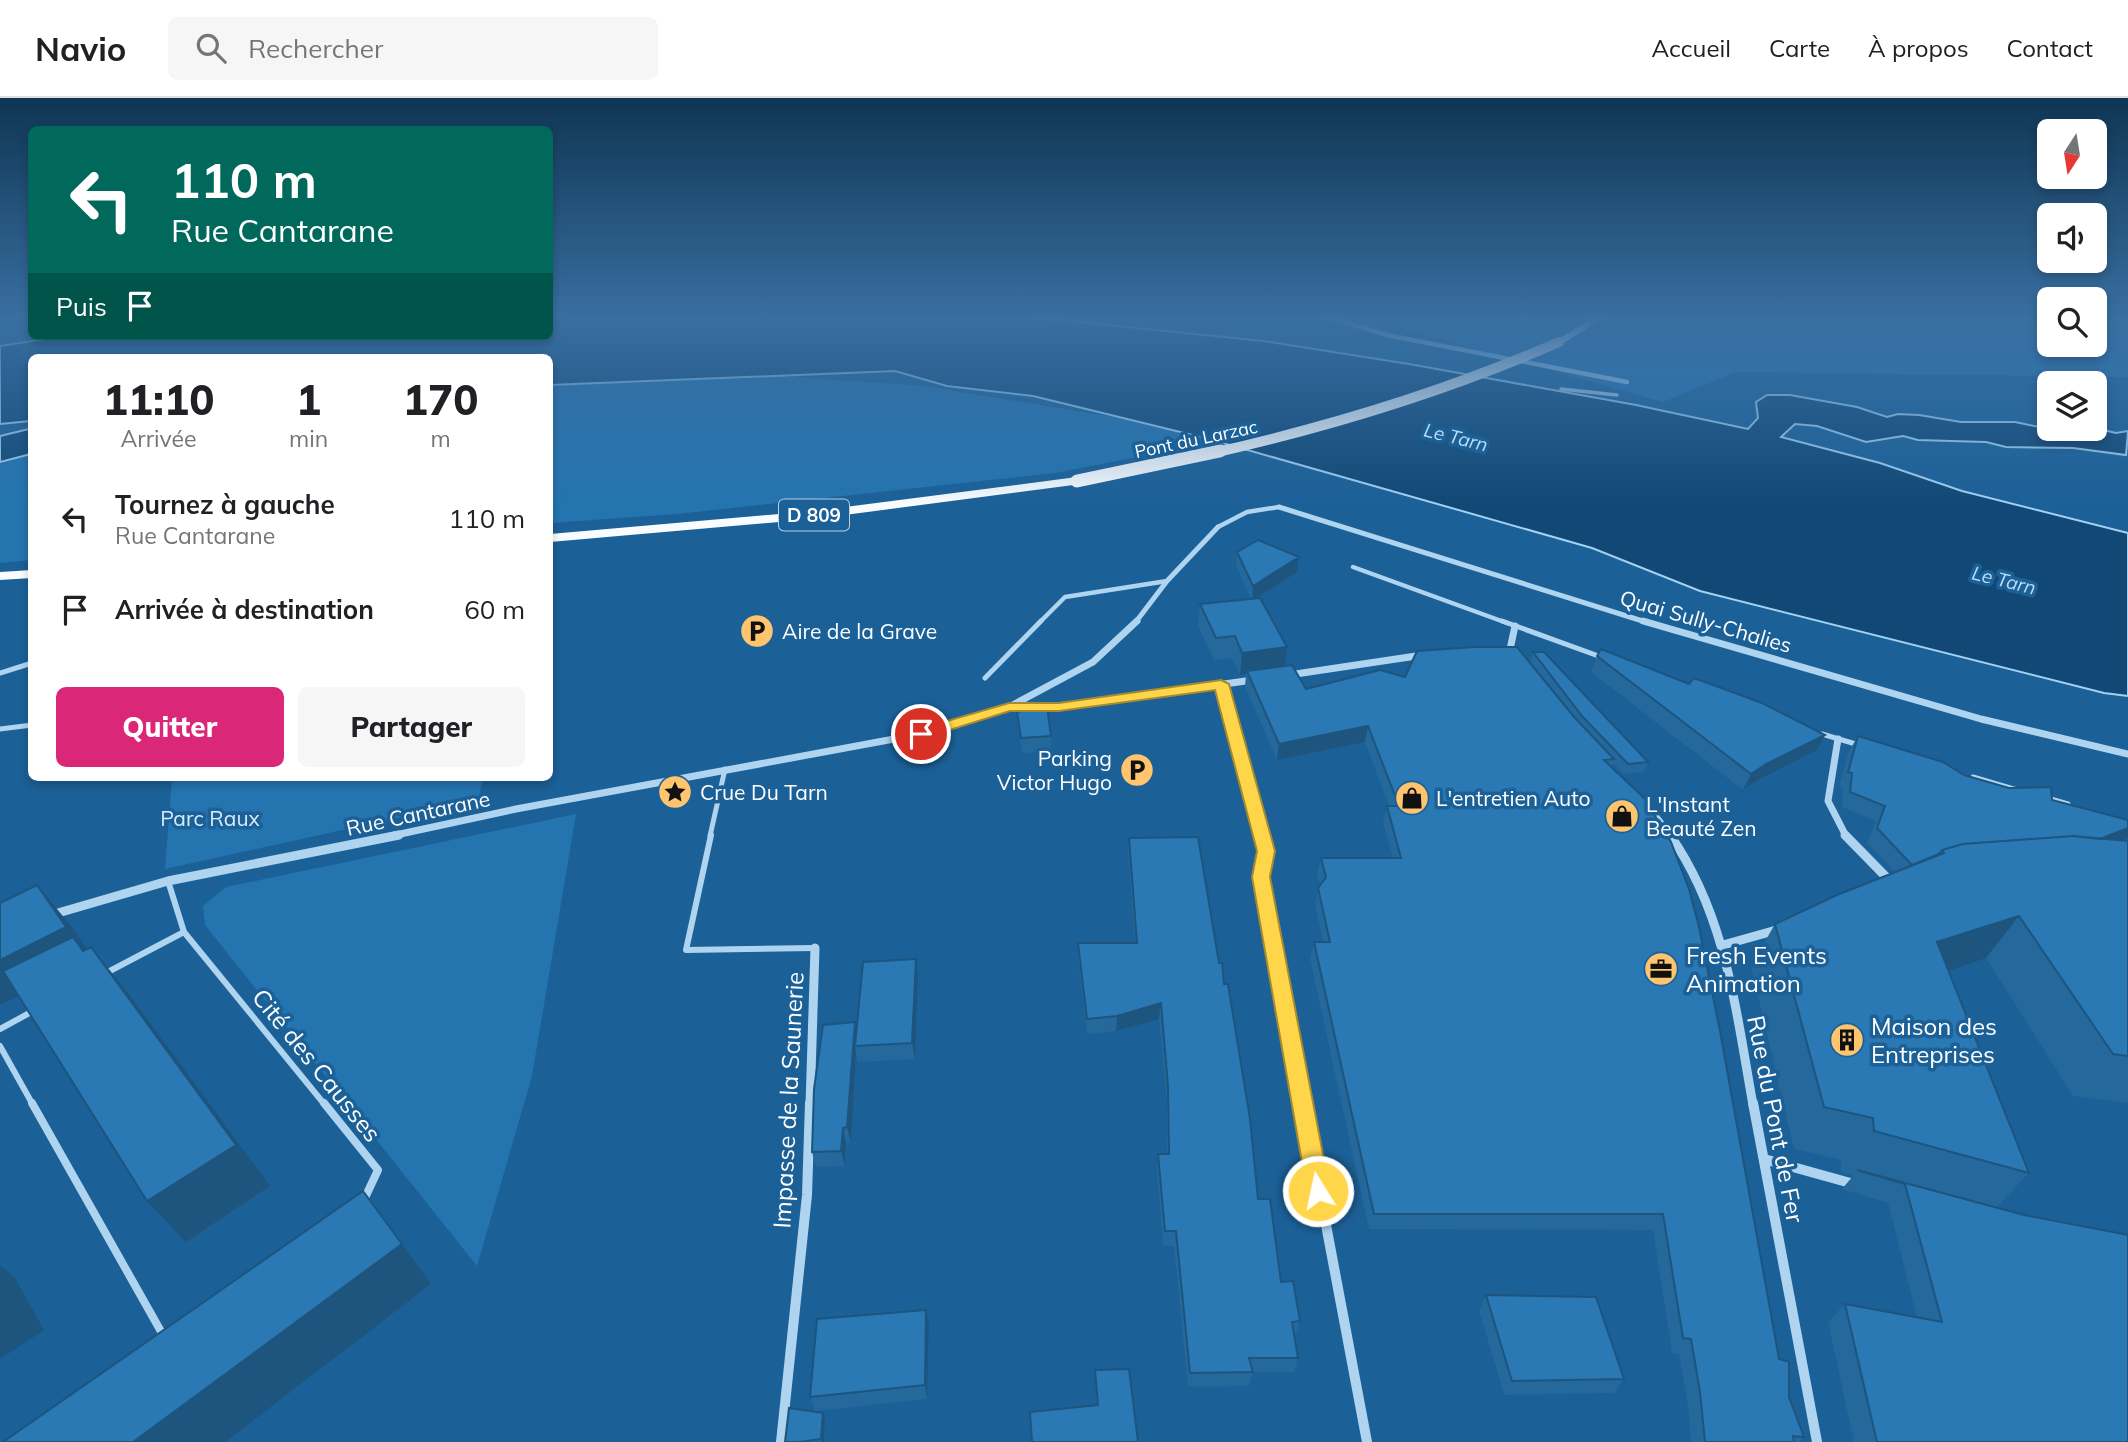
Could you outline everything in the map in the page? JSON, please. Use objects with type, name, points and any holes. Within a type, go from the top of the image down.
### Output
[{"type":"main road","name":"Pont du Larzac","points":[[553,538],[879,509],[1077,481],[1223,452],[1372,414],[1471,380]]},
{"type":"main road","points":[[0,576],[28,574]]},
{"type":"street","points":[[1615,380],[1627,382]]},
{"type":"street","name":"Quai Sully-Chalies","points":[[1279,507],[1594,607],[1982,719],[2128,754]]},
{"type":"street","name":"Rue Cantarane","points":[[39,918],[168,881],[725,769],[921,734],[1009,707],[1093,662],[1142,616],[1167,581],[1218,527]]},
{"type":"street","points":[[1507,653],[1515,626]]},
{"type":"street","points":[[1496,650],[1520,660]]},
{"type":"street","points":[[1274,677],[1432,654]]},
{"type":"street","name":"Rue Cantarane","points":[[1009,707],[1059,707],[1261,679]]},
{"type":"street","points":[[1221,684],[1266,851],[1261,877],[1367,1442]]},
{"type":"street","points":[[1838,739],[1828,801],[1844,834],[1898,890],[1887,893]]},
{"type":"street","name":"Rue du Pont de Fer","points":[[1641,800],[1670,830],[1707,900],[1723,945],[1817,1442]]},
{"type":"street","points":[[1723,945],[1785,927]]},
{"type":"street","name":"Impasse de la Saunerie","points":[[781,1442],[807,1195],[815,948]]},
{"type":"street","points":[[1764,1158],[1867,1187]]},
{"type":"lane","points":[[1561,389],[1617,395]]},
{"type":"lane","points":[[1218,527],[1234,516],[1255,508],[1279,507]]},
{"type":"lane","points":[[1353,567],[1618,662]]},
{"type":"lane","points":[[985,678],[1066,597],[1167,581]]},
{"type":"lane","points":[[0,673],[28,664]]},
{"type":"lane","points":[[0,729],[28,726]]},
{"type":"lane","points":[[1812,730],[1864,747]]},
{"type":"lane","name":"Impasse de la Saunerie","points":[[725,769],[686,950],[815,948]]},
{"type":"lane","points":[[1970,777],[2023,792]]},
{"type":"lane","points":[[2036,795],[2075,806]]},
{"type":"lane","name":"Cité des Causses","points":[[168,881],[184,932],[378,1170],[366,1200],[355,1208]]},
{"type":"lane","points":[[98,977],[184,932]]},
{"type":"lane","points":[[0,1029],[49,1003]]},
{"type":"lane","points":[[0,1046],[166,1341],[177,1333]]},
{"type":"green space","points":[[553,380],[831,380],[924,386],[1137,421],[1214,442],[1055,473],[677,514],[553,523]]},
{"type":"green space","points":[[1584,380],[1717,380],[1663,402]]},
{"type":"green space","points":[[28,451],[28,560],[0,563],[0,455]]},
{"type":"green space","name":"Parc Raux","points":[[172,781],[482,781],[478,800],[165,869]]},
{"type":"green space","points":[[576,814],[532,1076],[477,1266],[205,925],[203,906],[226,887]]},
{"type":"water","points":[[0,380],[28,380],[28,421],[0,424]]},
{"type":"water","points":[[553,380],[680,380],[553,385]]},
{"type":"water","name":"Le Tarn","points":[[925,380],[1496,380],[1748,429],[1758,418],[1756,402],[1767,395],[1790,395],[1857,407],[1887,417],[1898,414],[1961,422],[2015,422],[2037,427],[2037,441],[2107,441],[2107,431],[2128,431],[2126,455],[2073,448],[2006,447],[1986,442],[1918,440],[1903,436],[1866,442],[1817,426],[1795,424],[1781,437],[1880,463],[1962,491],[2128,533],[2128,696],[2104,693],[1700,591],[1592,548],[1209,439],[1033,396],[947,386]]},
{"type":"water","points":[[28,429],[28,455],[0,462],[0,436]]},
{"type":"building","points":[[1258,540],[1299,557],[1253,586],[1237,552]]},
{"type":"building","points":[[1260,598],[1287,647],[1242,653],[1235,636],[1216,638],[1200,604]]},
{"type":"building","points":[[1517,647],[1575,718],[1614,759],[1604,760],[1644,798],[1671,842],[1689,889],[1699,927],[1779,1359],[1789,1362],[1789,1397],[1804,1437],[1793,1436],[1794,1442],[1705,1442],[1691,1339],[1683,1338],[1663,1214],[1374,1214],[1314,942],[1330,942],[1318,888],[1326,877],[1321,858],[1401,858],[1387,806],[1399,806],[1368,726],[1279,744],[1247,671],[1292,665],[1306,689],[1380,670],[1405,677],[1417,651]]},
{"type":"building","points":[[1601,649],[1689,684],[1694,678],[1762,703],[1825,735],[1751,774],[1597,656]]},
{"type":"building","points":[[1533,652],[1544,652],[1648,762],[1628,764],[1582,716]]},
{"type":"building","points":[[1047,706],[1051,736],[1021,738],[1017,712]]},
{"type":"building","points":[[1858,736],[1943,762],[1964,775],[2009,788],[2051,787],[2052,800],[2128,820],[2128,828],[2100,839],[2073,836],[1963,844],[1942,850],[1939,854],[1912,865],[1877,828],[1885,806],[1850,792],[1852,773],[1848,772]]},
{"type":"building","name":"Maison des Entreprises","points":[[2073,836],[2128,841],[2128,1056],[2113,1054],[2019,916],[1937,942],[2029,1173],[1874,1131],[1873,1118],[1824,1107],[1775,924],[1837,895],[1944,853],[1942,850],[1963,844]]},
{"type":"building","points":[[1198,837],[1219,963],[1222,963],[1224,984],[1228,984],[1250,1119],[1258,1199],[1270,1199],[1281,1282],[1293,1281],[1300,1321],[1292,1322],[1298,1358],[1249,1358],[1253,1372],[1190,1373],[1176,1231],[1165,1231],[1158,1154],[1169,1154],[1168,1086],[1161,1003],[1117,1016],[1087,1019],[1078,943],[1137,943],[1129,838]]},
{"type":"building","points":[[37,885],[66,927],[0,960],[0,903]]},
{"type":"building","points":[[73,937],[83,951],[91,947],[236,1145],[147,1201],[3,971]]},
{"type":"building","points":[[916,959],[912,1043],[855,1046],[863,962]]},
{"type":"building","points":[[855,1022],[847,1127],[843,1128],[841,1151],[812,1152],[814,1089],[823,1025]]},
{"type":"building","points":[[1857,1170],[2024,1215],[2128,1235],[2128,1442],[1877,1442],[1845,1304],[1942,1322],[1905,1184]]},
{"type":"building","points":[[363,1191],[402,1244],[133,1442],[3,1442]]},
{"type":"building","points":[[1486,1295],[1596,1297],[1624,1379],[1512,1381]]},
{"type":"building","points":[[926,1310],[925,1385],[810,1397],[817,1319]]},
{"type":"building","points":[[1129,1369],[1138,1442],[1032,1442],[1030,1412],[1098,1405],[1095,1370]]},
{"type":"building","points":[[789,1408],[823,1413],[821,1439],[785,1442]]},
{"type":"place","name":"Aire de la Grave","points":[[757,631]]},
{"type":"place","name":"Parking Victor Hugo","points":[[1137,770]]},
{"type":"place","name":"Crue Du Tarn","points":[[675,792]]},
{"type":"place","name":"L'entretien Auto","points":[[1412,798]]},
{"type":"place","name":"L'Instant Beauté Zen","points":[[1622,816]]},
{"type":"place","name":"Fresh Events Animation","points":[[1661,969]]},
{"type":"place","name":"Maison des Entreprises","points":[[1847,1040]]},
{"type":"route","points":[[921,734],[1009,707],[1059,707],[1221,684],[1266,851],[1261,877],[1318,1191]]}]
